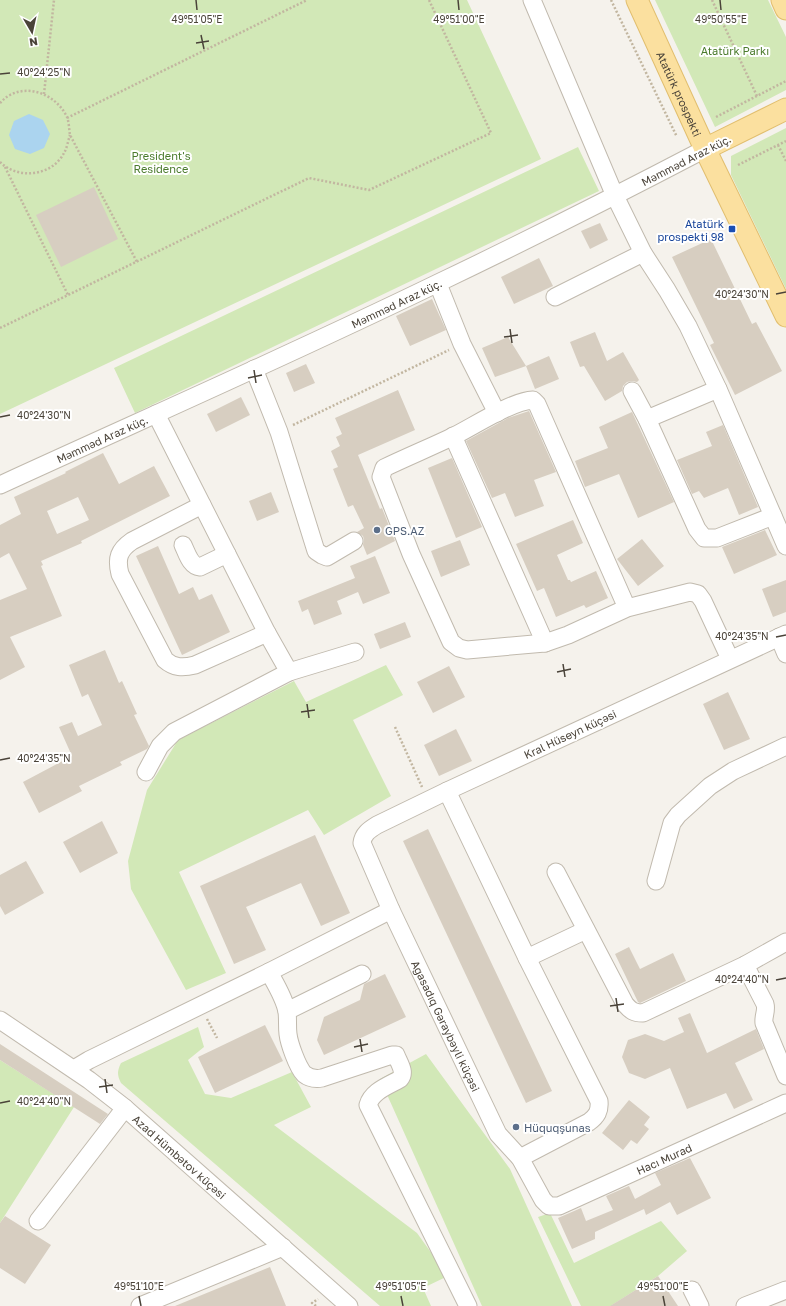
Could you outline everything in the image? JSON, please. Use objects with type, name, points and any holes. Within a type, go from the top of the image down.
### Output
[{"type":"main road","name":"Atatürk prospekti","points":[[637,0],[705,149],[786,316]]},
{"type":"main road","points":[[782,0],[786,9]]},
{"type":"main road","name":"Məmməd Araz küç.","points":[[705,149],[786,109]]},
{"type":"street","points":[[532,0],[615,196],[643,253],[688,326],[718,389],[786,546]]},
{"type":"street","name":"Məmməd Araz küç.","points":[[0,485],[438,284],[615,196],[705,149]]},
{"type":"street","points":[[555,297],[643,253]]},
{"type":"street","points":[[438,284],[462,344],[497,413]]},
{"type":"street","points":[[254,369],[279,432],[316,551],[322,556],[328,557],[354,541]]},
{"type":"street","points":[[647,420],[718,389]]},
{"type":"street","points":[[632,391],[647,420],[697,529],[704,538],[717,538],[773,516]]},
{"type":"street","points":[[627,608],[537,404],[533,400],[527,400],[497,413],[453,436],[384,468],[381,477],[415,562],[451,642],[459,648],[467,650],[544,643],[568,635],[627,608],[690,592],[698,594],[703,601],[730,659]]},
{"type":"street","points":[[156,414],[267,632],[289,672]]},
{"type":"street","points":[[453,436],[544,643]]},
{"type":"street","points":[[202,505],[132,541],[124,547],[118,560],[120,574],[165,660],[170,664],[185,668],[195,665],[267,632]]},
{"type":"street","points":[[183,545],[192,563],[200,567],[228,554]]},
{"type":"street","points":[[782,636],[786,654]]},
{"type":"street","name":"Kral Hüseyn küçəsi","points":[[362,843],[367,832],[377,825],[446,791],[782,636]]},
{"type":"street","points":[[146,772],[160,746],[174,732],[289,672],[355,652]]},
{"type":"street","points":[[656,881],[672,823],[678,815],[710,786],[733,771],[786,746]]},
{"type":"street","points":[[446,791],[527,958],[599,1101],[597,1116],[589,1122],[520,1158]]},
{"type":"street","name":"Ağasadıq Gəraybəyli küçəsi","points":[[362,843],[391,910],[498,1134],[520,1158],[543,1200]]},
{"type":"street","points":[[556,872],[625,1004],[635,1013],[643,1013],[745,965],[786,942]]},
{"type":"street","points":[[74,1069],[89,1060],[269,972],[391,910]]},
{"type":"street","points":[[527,958],[586,930]]},
{"type":"street","points":[[745,965],[765,1004],[766,1008],[763,1017],[764,1023],[786,1076]]},
{"type":"street","points":[[269,972],[279,989],[287,1011],[288,1035],[293,1054],[304,1073],[310,1077],[315,1079],[322,1078],[396,1055],[403,1076],[374,1094],[370,1098],[368,1105],[468,1306]]},
{"type":"street","points":[[287,1011],[362,974]]},
{"type":"street","name":"Azad Hümbətov küçəsi","points":[[0,1020],[102,1089],[349,1306]]},
{"type":"street","name":"Hacı Murad","points":[[543,1200],[549,1206],[559,1206],[786,1103]]},
{"type":"street","points":[[38,1222],[125,1108]]},
{"type":"street","points":[[140,1306],[282,1247]]},
{"type":"street","points":[[692,1290],[700,1306]]},
{"type":"street","points":[[745,1306],[786,1290]]},
{"type":"path","points":[[44,94],[54,0]]},
{"type":"path","points":[[67,118],[307,0]]},
{"type":"path","points":[[0,328],[309,178],[369,190],[491,133],[429,0]]},
{"type":"path","points":[[611,0],[677,137]]},
{"type":"path","points":[[712,0],[757,96]]},
{"type":"path","points":[[716,117],[786,81]]},
{"type":"path","points":[[0,103],[10,95],[26,91],[44,94],[58,103],[67,118],[70,135],[137,262]]},
{"type":"path","points":[[5,167],[21,174],[39,173],[54,165],[65,152],[70,135]]},
{"type":"path","points":[[738,165],[786,141]]},
{"type":"path","points":[[778,145],[786,162]]},
{"type":"path","points":[[0,162],[5,167],[68,295]]},
{"type":"path","points":[[279,432],[462,344]]},
{"type":"path","points":[[396,727],[428,800]]},
{"type":"path","points":[[199,1005],[217,1038]]},
{"type":"path","points":[[312,1303],[316,1306]]},
{"type":"green space","name":"President's Residence","points":[[0,0],[467,0],[541,159],[0,414]]},
{"type":"green space","name":"Atatürk Parkı","points":[[655,0],[768,0],[786,37],[786,90],[715,127]]},
{"type":"green space","points":[[786,128],[786,289],[731,175],[731,156]]},
{"type":"green space","points":[[578,147],[599,191],[135,413],[114,368]]},
{"type":"green space","points":[[386,665],[403,695],[353,720],[391,796],[324,835],[308,810],[179,872],[226,973],[186,990],[131,889],[128,861],[147,790],[178,740],[294,681],[306,702]]},
{"type":"green space","points":[[198,1027],[204,1047],[188,1060],[205,1094],[231,1098],[292,1072],[311,1107],[274,1125],[417,1233],[448,1276],[423,1288],[431,1306],[380,1306],[121,1083],[118,1073],[121,1063]]},
{"type":"green space","points":[[426,1054],[510,1169],[572,1306],[482,1306],[380,1079]]},
{"type":"green space","points":[[0,1060],[74,1107],[0,1223]]},
{"type":"green space","points":[[550,1213],[574,1263],[661,1221],[687,1251],[658,1276],[612,1305],[613,1306],[581,1306],[538,1217]]},
{"type":"water","points":[[29,114],[43,120],[50,134],[44,148],[30,154],[15,149],[9,135],[14,121]]},
{"type":"building","points":[[94,187],[118,239],[61,267],[36,215]]},
{"type":"building","points":[[600,223],[608,240],[590,249],[581,231]]},
{"type":"building","points":[[711,239],[752,324],[756,322],[782,371],[735,395],[710,345],[714,343],[672,257]]},
{"type":"building","points":[[539,258],[553,286],[514,304],[501,277]]},
{"type":"building","points":[[432,299],[446,330],[410,346],[396,316]]},
{"type":"building","points":[[595,332],[607,361],[623,352],[639,380],[637,382],[627,382],[623,386],[622,391],[605,401],[584,366],[580,367],[570,342]]},
{"type":"building","points":[[508,337],[526,366],[495,377],[482,348]]},
{"type":"building","points":[[549,356],[559,379],[535,389],[526,366]]},
{"type":"building","points":[[306,364],[315,383],[294,392],[286,373]]},
{"type":"building","points":[[398,390],[415,430],[358,455],[395,541],[367,555],[363,545],[363,536],[357,532],[364,528],[353,505],[348,507],[333,469],[338,467],[331,451],[340,446],[336,437],[342,434],[335,418]]},
{"type":"building","points":[[241,397],[250,415],[216,432],[207,414]]},
{"type":"building","points":[[529,411],[556,472],[534,480],[544,506],[515,517],[505,493],[492,498],[466,441],[508,418]]},
{"type":"building","points":[[632,412],[674,502],[638,518],[619,474],[585,487],[575,461],[608,448],[599,427]]},
{"type":"building","points":[[723,425],[758,507],[739,515],[728,488],[704,498],[699,491],[692,494],[677,460],[712,446],[706,432]]},
{"type":"building","points":[[103,453],[119,484],[154,466],[170,496],[81,541],[82,543],[41,561],[43,565],[41,566],[62,616],[10,637],[25,667],[0,680],[0,600],[27,589],[9,553],[0,558],[0,525],[21,514],[14,497],[66,473],[65,472]],"holes":[[[78,497],[89,520],[57,534],[47,511]]]},
{"type":"building","points":[[452,458],[482,527],[456,538],[428,468]]},
{"type":"building","points":[[271,492],[279,512],[257,521],[249,501]]},
{"type":"building","points":[[573,520],[583,543],[557,555],[568,580],[571,582],[596,571],[608,598],[586,608],[584,605],[556,617],[544,588],[537,591],[516,544]]},
{"type":"building","points":[[765,530],[777,555],[734,574],[722,547]]},
{"type":"building","points":[[642,539],[664,566],[638,586],[617,559]]},
{"type":"building","points":[[460,540],[470,565],[441,577],[431,551]]},
{"type":"building","points":[[158,546],[179,594],[193,587],[199,600],[212,594],[230,632],[182,655],[136,556]]},
{"type":"building","points":[[375,556],[390,593],[363,604],[358,592],[337,601],[342,614],[314,625],[308,609],[302,612],[298,601],[355,578],[350,566]]},
{"type":"building","points":[[786,580],[786,612],[773,617],[762,589]]},
{"type":"building","points":[[405,622],[411,637],[380,649],[374,634]]},
{"type":"building","points":[[105,650],[119,683],[122,681],[137,714],[134,715],[149,746],[147,749],[120,762],[122,765],[79,786],[82,791],[39,813],[23,782],[72,756],[59,727],[72,722],[78,736],[102,725],[88,694],[82,697],[69,665]]},
{"type":"building","points":[[449,666],[465,697],[433,713],[417,682]]},
{"type":"building","points":[[728,692],[750,739],[724,750],[703,704]]},
{"type":"building","points":[[456,729],[472,761],[439,776],[424,745]]},
{"type":"building","points":[[102,821],[118,853],[80,873],[63,842]]},
{"type":"building","points":[[428,829],[552,1091],[526,1103],[403,841]]},
{"type":"building","points":[[315,835],[350,913],[321,926],[301,883],[246,907],[266,950],[234,964],[200,886]]},
{"type":"building","points":[[26,861],[44,893],[5,915],[0,906],[0,875]]},
{"type":"building","points":[[629,947],[640,969],[673,953],[686,981],[640,1003],[638,1002],[615,954]]},
{"type":"building","points":[[385,974],[406,1017],[324,1055],[317,1040],[324,1017],[360,1000],[364,984]]},
{"type":"building","points":[[690,1013],[707,1053],[756,1029],[764,1049],[735,1063],[753,1100],[734,1109],[726,1093],[687,1109],[670,1068],[645,1079],[629,1073],[622,1057],[628,1040],[645,1034],[664,1041],[684,1032],[678,1018]]},
{"type":"building","points":[[265,1025],[283,1061],[215,1093],[198,1057]]},
{"type":"building","points":[[0,1044],[108,1114],[100,1124],[0,1060]]},
{"type":"building","points":[[629,1100],[650,1117],[644,1125],[649,1129],[637,1144],[631,1140],[623,1150],[602,1133]]},
{"type":"building","points":[[690,1158],[711,1198],[677,1215],[670,1202],[646,1215],[644,1209],[595,1232],[595,1239],[572,1249],[558,1218],[581,1208],[586,1221],[613,1210],[606,1196],[629,1186],[635,1199],[661,1185],[655,1173]]},
{"type":"building","points":[[5,1216],[51,1245],[25,1284],[0,1268],[0,1223]]},
{"type":"building","points":[[270,1267],[286,1306],[175,1306]]},
{"type":"building","points":[[658,1276],[678,1306],[610,1306]]},
{"type":"place","name":"Atatürk prospekti 98","points":[[732,229]]},
{"type":"place","name":"GPS.AZ","points":[[377,530]]},
{"type":"place","name":"Hüquqşunas","points":[[516,1127]]}]
